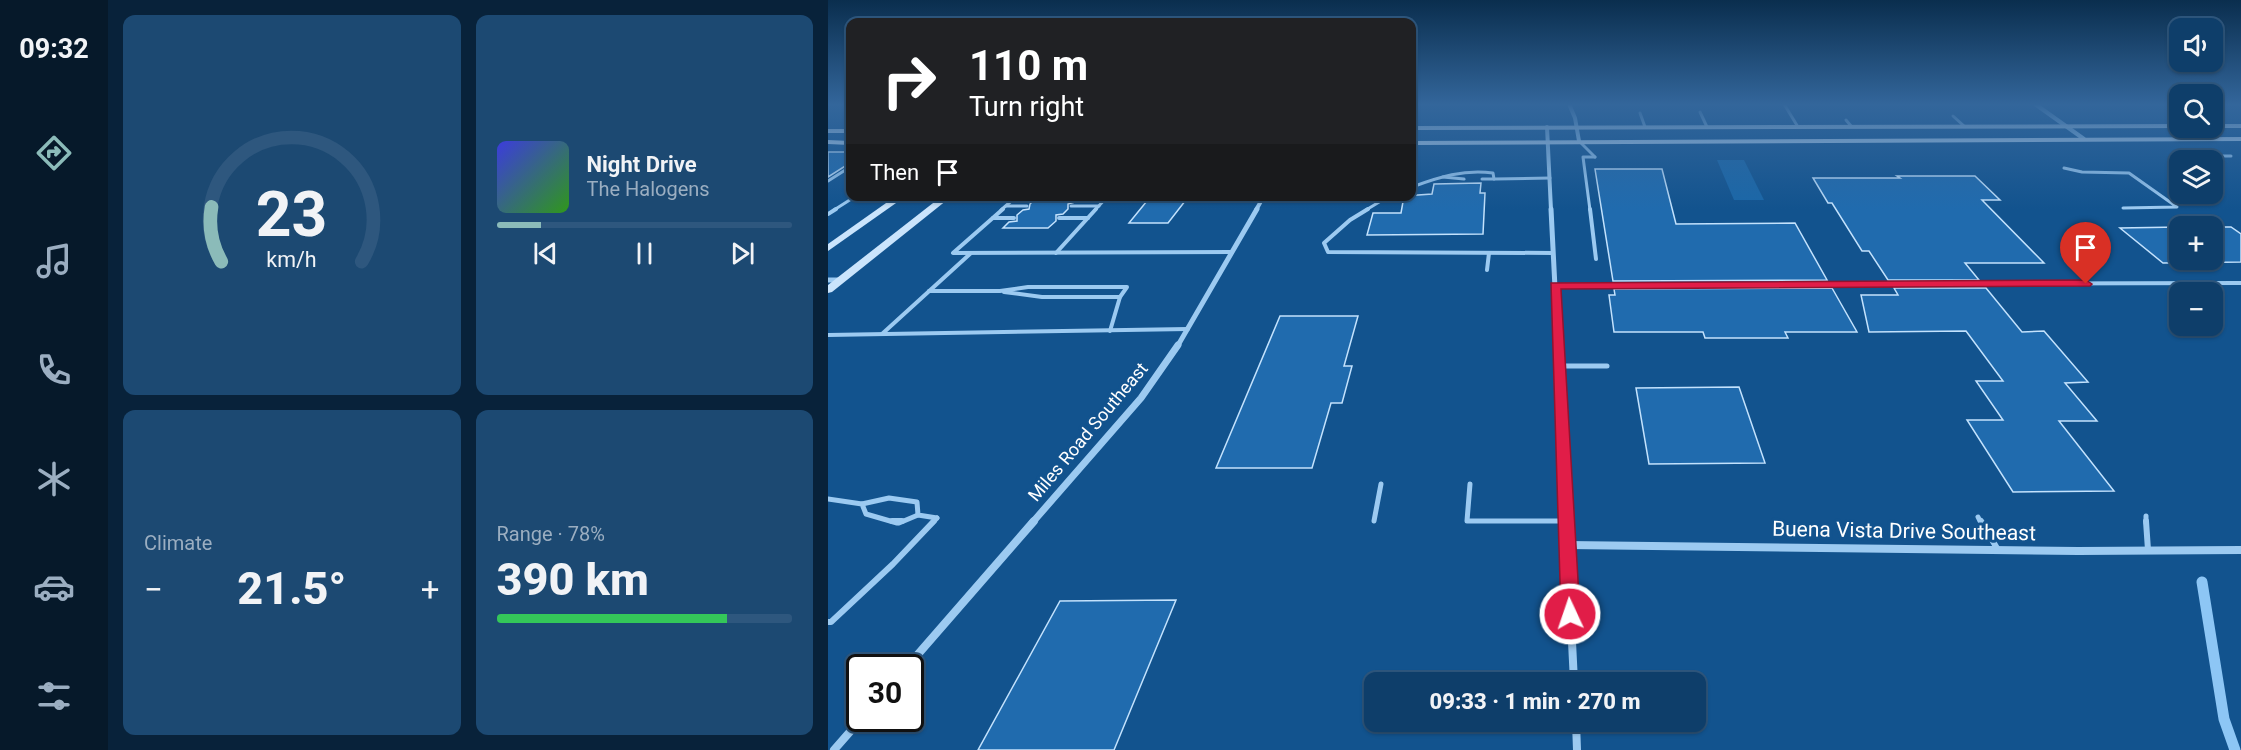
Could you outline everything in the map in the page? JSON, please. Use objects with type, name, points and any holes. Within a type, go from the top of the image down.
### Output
[{"type":"main road","points":[[1416,143],[2241,139]]},
{"type":"main road","points":[[828,142],[846,143]]},
{"type":"main road","points":[[828,249],[895,201]]},
{"type":"main road","points":[[828,290],[942,201]]},
{"type":"street","points":[[1548,141],[1573,672]]},
{"type":"street","name":"Miles Road Southeast","points":[[918,654],[1141,398],[1188,329],[1261,201]]},
{"type":"street","points":[[828,280],[840,280]]},
{"type":"street","name":"Buena Vista Drive Southeast","points":[[1567,545],[1998,550],[2241,550]]},
{"type":"street","points":[[834,750],[850,732]]},
{"type":"street","points":[[1576,732],[1577,750]]},
{"type":"lane","points":[[1579,141],[1595,156],[1583,156],[1596,259]]},
{"type":"lane","points":[[2223,156],[2231,156]]},
{"type":"lane","points":[[2064,168],[2082,172],[2129,173],[2177,207],[2123,208]]},
{"type":"lane","points":[[828,180],[846,169]]},
{"type":"lane","points":[[1416,186],[1454,173],[1481,170],[1493,173],[1494,179]]},
{"type":"lane","points":[[1441,177],[1464,179]]},
{"type":"lane","points":[[1482,179],[1550,178]]},
{"type":"lane","points":[[828,214],[848,201]]},
{"type":"lane","points":[[1012,201],[953,253],[1232,252]]},
{"type":"lane","points":[[1056,253],[1104,201]]},
{"type":"lane","points":[[1381,201],[1350,220],[1324,243],[1328,252],[1553,253]]},
{"type":"lane","points":[[1006,206],[1027,206]]},
{"type":"lane","points":[[1071,206],[1099,206]]},
{"type":"lane","points":[[993,218],[1014,218]]},
{"type":"lane","points":[[1059,218],[1088,218]]},
{"type":"lane","points":[[882,333],[971,253]]},
{"type":"lane","points":[[1487,270],[1489,253]]},
{"type":"lane","points":[[1555,285],[2241,283]]},
{"type":"lane","points":[[929,291],[1000,291],[1028,287],[1127,287],[1120,297],[1110,331]]},
{"type":"lane","points":[[1000,291],[1017,296],[1120,297]]},
{"type":"lane","points":[[829,334],[1188,329]]},
{"type":"lane","points":[[1558,366],[1607,366]]},
{"type":"lane","points":[[1374,521],[1381,484]]},
{"type":"lane","points":[[1470,484],[1467,521],[1566,521]]},
{"type":"lane","points":[[828,499],[862,504],[889,498],[917,502],[918,516]]},
{"type":"lane","points":[[828,622],[831,622],[893,564],[937,518],[918,516],[898,523],[866,514],[862,504]]},
{"type":"lane","points":[[2146,516],[2148,550]]},
{"type":"lane","points":[[1978,517],[1998,550]]},
{"type":"shaded area","points":[[1717,160],[1744,160],[1764,200],[1734,200]]},
{"type":"building","points":[[828,152],[846,152],[846,166],[828,177]]},
{"type":"building","points":[[1595,169],[1662,169],[1676,224],[1795,223],[1827,280],[1613,281]]},
{"type":"building","points":[[1897,176],[1975,176],[2000,200],[1982,200],[2044,263],[1965,263],[1979,280],[1888,280],[1869,251],[1862,251],[1832,203],[1828,203],[1813,178],[1900,178]]},
{"type":"building","points":[[1481,183],[1480,193],[1485,193],[1483,234],[1367,235],[1373,213],[1401,213],[1403,201],[1416,201],[1416,195],[1432,194],[1434,184]]},
{"type":"building","points":[[1033,201],[1076,201],[1068,204],[1068,209],[1063,214],[1056,215],[1056,221],[1048,228],[1003,228],[1009,222],[1017,221],[1017,215],[1029,209]]},
{"type":"building","points":[[1147,201],[1185,201],[1168,223],[1129,223]]},
{"type":"building","points":[[2169,227],[2169,263],[2163,263],[2120,228]]},
{"type":"building","points":[[2223,227],[2231,227],[2241,234],[2241,262],[2223,262]]},
{"type":"building","points":[[1832,288],[1857,332],[1785,332],[1788,338],[1705,338],[1703,332],[1614,332],[1609,295],[1615,295],[1614,289]]},
{"type":"building","points":[[1894,288],[1986,288],[2022,332],[2044,331],[2088,382],[2065,383],[2097,421],[2059,421],[2114,491],[2013,492],[1967,420],[2003,420],[1976,381],[2003,381],[1966,331],[1869,332],[1861,295],[1898,295]]},
{"type":"building","points":[[1280,316],[1358,316],[1344,366],[1352,366],[1342,403],[1331,403],[1312,468],[1216,468]]},
{"type":"building","points":[[1739,387],[1765,463],[1649,464],[1636,388]]},
{"type":"building","points":[[1176,600],[1114,750],[978,750],[1060,601]]},
{"type":"waterway","points":[[2202,582],[2224,719],[2235,750]]},
{"type":"route","points":[[1570,614],[1555,285],[2086,284]]}]
